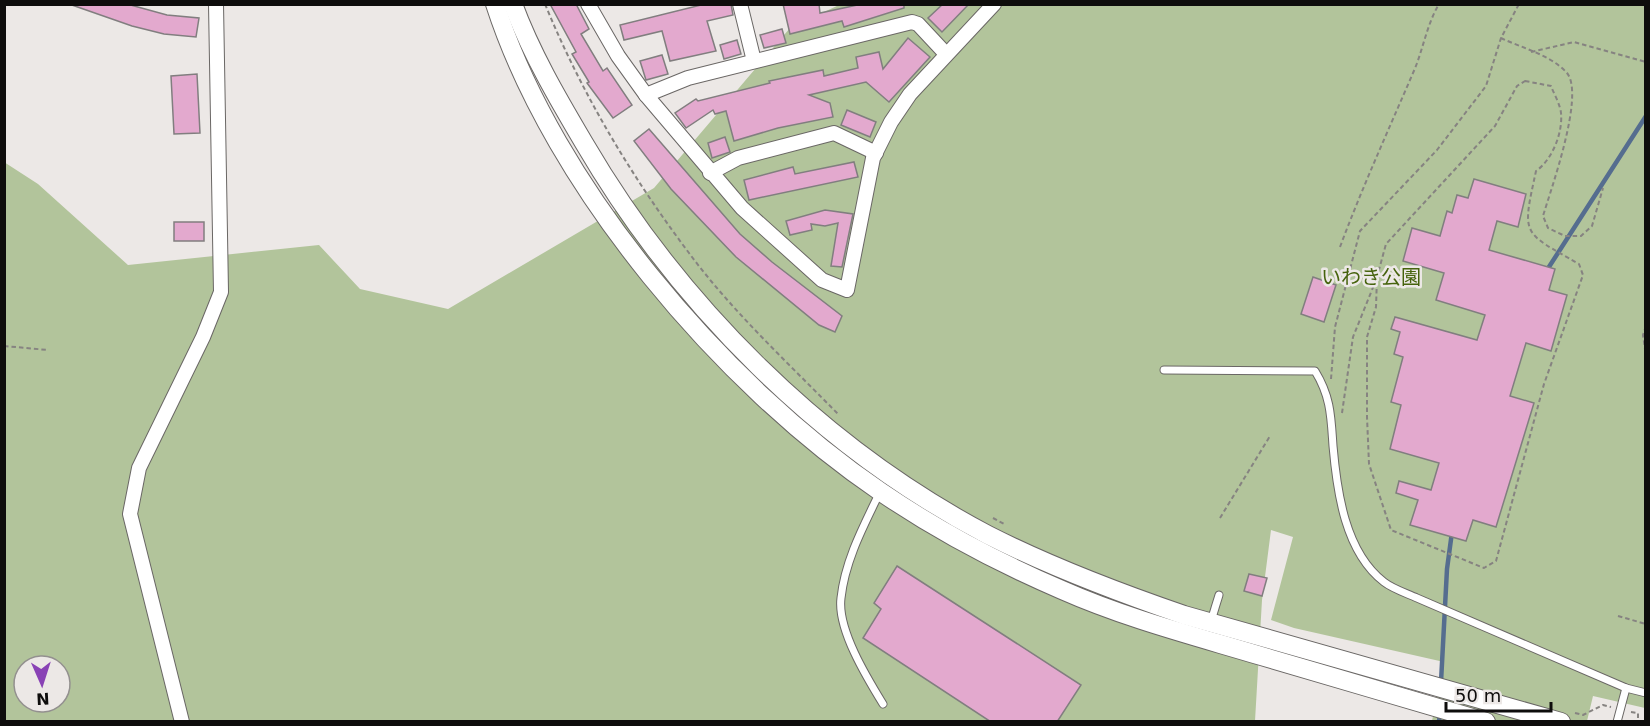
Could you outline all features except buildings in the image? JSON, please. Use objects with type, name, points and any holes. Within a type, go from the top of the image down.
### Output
[{"type":"street","points":[[182,722],[130,514],[139,468],[203,337],[221,292],[216,4]]},
{"type":"street","points":[[495,4],[537,102],[554,134],[578,176],[639,262],[712,346],[786,418],[880,492],[984,554],[1062,591],[1142,621],[1486,722]]},
{"type":"street","points":[[513,4],[555,95],[617,199],[653,249],[725,333],[772,378],[819,420],[891,474],[986,533],[1035,558],[1127,596],[1210,622],[1566,717]]},
{"type":"street","points":[[740,4],[754,61]]},
{"type":"street","points":[[589,5],[618,56],[646,95],[742,208],[822,280],[847,290],[876,153],[910,94],[994,4]]},
{"type":"street","points":[[646,95],[688,78],[912,22],[918,24],[946,54]]},
{"type":"street","points":[[710,172],[738,158],[834,133],[876,153]]},
{"type":"street","points":[[880,492],[891,474]]},
{"type":"lane","points":[[1164,370],[1315,371],[1326,389],[1335,461],[1354,546],[1363,560],[1385,582],[1626,688],[1646,693]]},
{"type":"lane","points":[[880,492],[852,551],[840,600],[848,638],[883,704]]},
{"type":"lane","points":[[1210,622],[1220,595]]},
{"type":"lane","points":[[1617,722],[1626,688]]},
{"type":"path","points":[[545,4],[563,48],[621,156],[690,255],[770,345],[840,416]]},
{"type":"path","points":[[1340,247],[1377,152],[1414,71],[1431,18],[1439,4]]},
{"type":"path","points":[[1329,403],[1335,327],[1360,231],[1437,150],[1486,86],[1502,38],[1519,4]]},
{"type":"path","points":[[1502,38],[1550,60],[1567,74],[1573,86],[1566,142],[1543,216],[1548,228],[1564,236],[1581,236],[1592,226],[1603,188]]},
{"type":"path","points":[[1531,51],[1574,42],[1646,62]]},
{"type":"path","points":[[1332,430],[1342,414],[1353,337],[1377,277],[1386,244],[1495,126],[1517,86],[1525,81],[1551,86],[1561,113],[1554,151],[1545,165],[1536,171],[1526,217],[1536,240],[1579,264],[1583,275],[1544,384],[1496,561],[1484,568],[1391,530],[1369,464],[1367,337],[1376,308],[1377,277]]},
{"type":"path","points":[[1646,326],[1643,335],[1646,356]]},
{"type":"path","points":[[4,346],[48,350]]},
{"type":"path","points":[[1220,518],[1270,436]]},
{"type":"path","points":[[991,517],[1011,527]]},
{"type":"path","points":[[1618,616],[1646,624]]},
{"type":"path","points":[[1566,717],[1583,715],[1604,705],[1638,713],[1638,722]]},
{"type":"green space","name":"いわき公園","points":[[839,5],[1645,5],[1645,708],[1593,696],[1587,721],[1432,721],[1444,662],[1294,628],[1271,620],[1293,537],[1271,530],[1262,600],[1255,721],[5,721],[4,162],[38,184],[128,265],[319,245],[360,289],[448,309],[654,188],[790,28]]},
{"type":"waterway","points":[[1547,270],[1646,116]]},
{"type":"waterway","points":[[1441,682],[1447,569],[1452,532]]},
{"type":"waterway","points":[[1439,722],[1440,712]]}]
